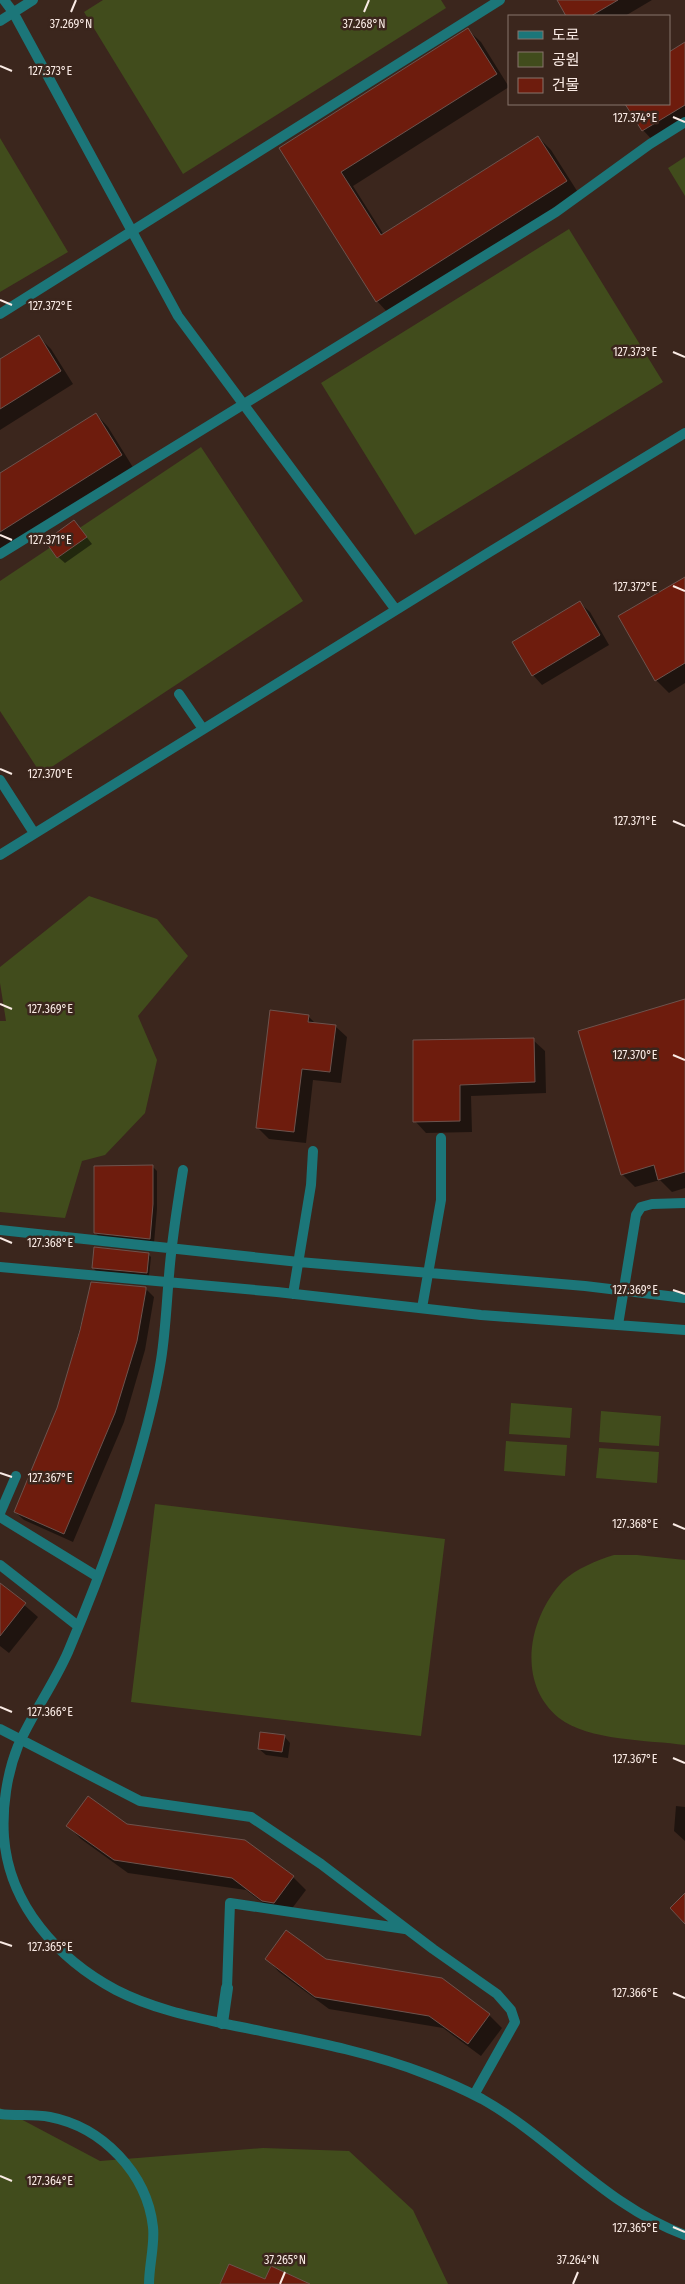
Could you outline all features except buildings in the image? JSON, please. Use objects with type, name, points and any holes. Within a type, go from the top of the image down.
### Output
[{"type":"street","points":[[222,2023],[226,1988]]},
{"type":"lane","points":[[4,0],[13,12],[178,316],[242,405],[396,610]]},
{"type":"lane","points":[[0,21],[33,0]]},
{"type":"lane","points":[[0,314],[500,0]]},
{"type":"lane","points":[[0,554],[556,212],[650,144],[685,122]]},
{"type":"lane","points":[[0,855],[685,433]]},
{"type":"lane","points":[[178,694],[203,729]]},
{"type":"lane","points":[[0,780],[34,833]]},
{"type":"lane","points":[[422,1308],[441,1200],[441,1138]]},
{"type":"lane","points":[[293,1294],[311,1186],[313,1151]]},
{"type":"lane","points":[[183,1170],[171,1248],[162,1359],[134,1475],[98,1577],[67,1655],[22,1739],[9,1777],[4,1819],[4,1838],[8,1864],[22,1903],[43,1932],[65,1956],[114,1990],[148,2005],[390,2061],[474,2096],[527,2130],[639,2213],[685,2235]]},
{"type":"lane","points":[[618,1325],[636,1215],[641,1207],[652,1204],[685,1203]]},
{"type":"lane","points":[[0,1230],[299,1262],[624,1290],[685,1298]]},
{"type":"lane","points":[[0,1267],[422,1308],[685,1330]]},
{"type":"lane","points":[[0,1513],[16,1476]]},
{"type":"lane","points":[[0,1517],[98,1577]]},
{"type":"lane","points":[[0,1565],[78,1626]]},
{"type":"lane","points":[[0,1729],[140,1801],[251,1818],[321,1864],[406,1929],[497,1994],[511,2010],[515,2022],[474,2096]]},
{"type":"lane","points":[[226,1988],[230,1903],[406,1929]]},
{"type":"lane","points":[[0,2114],[49,2117],[72,2123],[92,2133],[109,2146],[129,2166],[144,2194],[154,2227],[149,2284]]},
{"type":"green space","points":[[103,0],[441,0],[446,8],[183,174],[84,12]]},
{"type":"green space","points":[[0,138],[68,252],[0,292]]},
{"type":"green space","points":[[685,157],[685,196],[668,168]]},
{"type":"green space","points":[[569,229],[663,382],[415,535],[321,383]]},
{"type":"green space","points":[[201,447],[303,601],[41,774],[0,711],[0,581]]},
{"type":"green space","points":[[89,896],[157,919],[188,956],[138,1016],[157,1060],[145,1113],[105,1155],[82,1161],[65,1218],[0,1212],[0,1021],[6,1021],[0,983],[0,967]]},
{"type":"green space","points":[[511,1403],[572,1408],[570,1438],[509,1434]]},
{"type":"green space","points":[[601,1411],[661,1416],[659,1446],[599,1442]]},
{"type":"green space","points":[[506,1441],[567,1445],[565,1476],[504,1471]]},
{"type":"green space","points":[[599,1448],[659,1452],[657,1483],[596,1478]]},
{"type":"green space","points":[[155,1504],[445,1539],[421,1736],[131,1702]]},
{"type":"green space","points":[[614,1555],[637,1555],[685,1560],[685,1745],[619,1738],[571,1726],[559,1718],[545,1704],[537,1687],[532,1669],[532,1650],[535,1631],[551,1596],[563,1581],[580,1569]]},
{"type":"green space","points":[[0,2108],[100,2161],[263,2148],[349,2151],[413,2210],[448,2284],[0,2284]]}]
